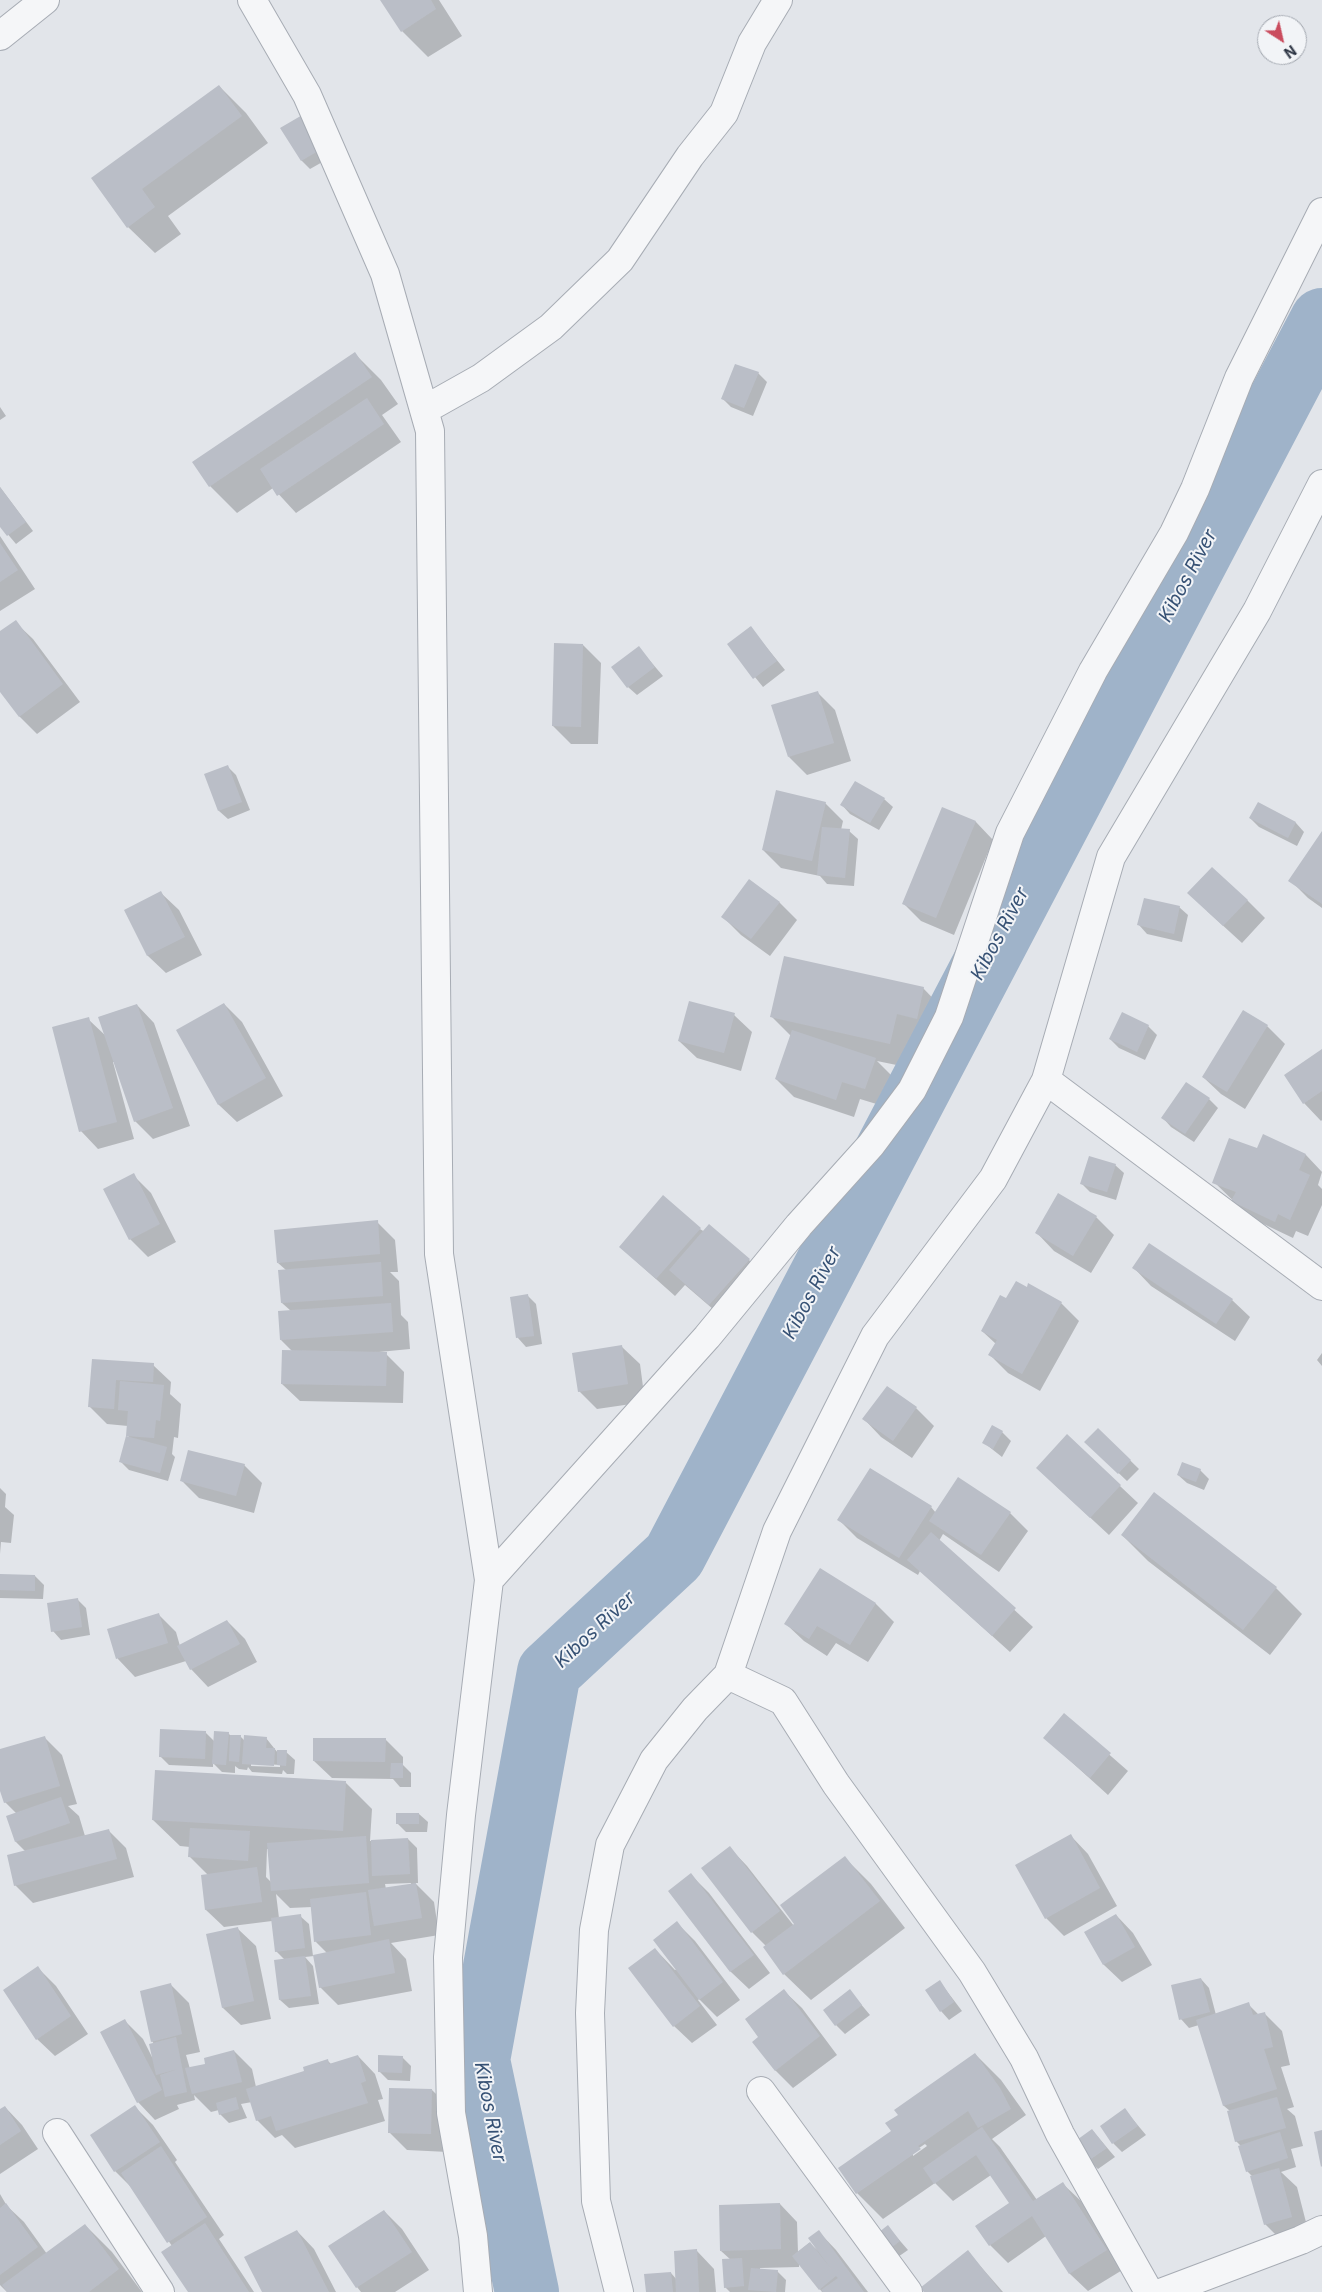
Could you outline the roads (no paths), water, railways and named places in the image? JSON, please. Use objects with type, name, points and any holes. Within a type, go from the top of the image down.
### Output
[{"type":"street","points":[[0,36],[45,0]]},
{"type":"street","points":[[252,0],[308,95],[381,265],[430,431],[439,1254],[489,1580],[461,1815],[448,1957],[450,2113],[473,2236],[478,2292]]},
{"type":"street","points":[[424,410],[481,378],[550,327],[620,260],[690,156],[724,113],[752,43],[778,0]]},
{"type":"street","points":[[489,1580],[707,1337],[799,1225],[871,1145],[912,1090],[949,1017],[1010,833],[1093,671],[1174,533],[1195,489],[1239,378],[1322,212]]},
{"type":"street","points":[[619,2292],[596,2201],[590,2013],[596,1921],[610,1845],[654,1760],[695,1709],[728,1675],[777,1531],[875,1336],[993,1179],[1046,1080],[1111,857],[1257,611],[1322,484]]},
{"type":"street","points":[[1046,1080],[1322,1286]]},
{"type":"street","points":[[728,1675],[783,1702],[836,1784],[972,1972],[1024,2058],[1060,2134],[1149,2292]]},
{"type":"street","points":[[761,2091],[908,2292]]},
{"type":"street","points":[[57,2133],[160,2292]]},
{"type":"street","points":[[1163,2292],[1301,2240],[1322,2230]]},
{"type":"waterway","name":"Kibos River","points":[[527,2292],[478,2060],[549,1672],[674,1556],[1322,320]]}]
